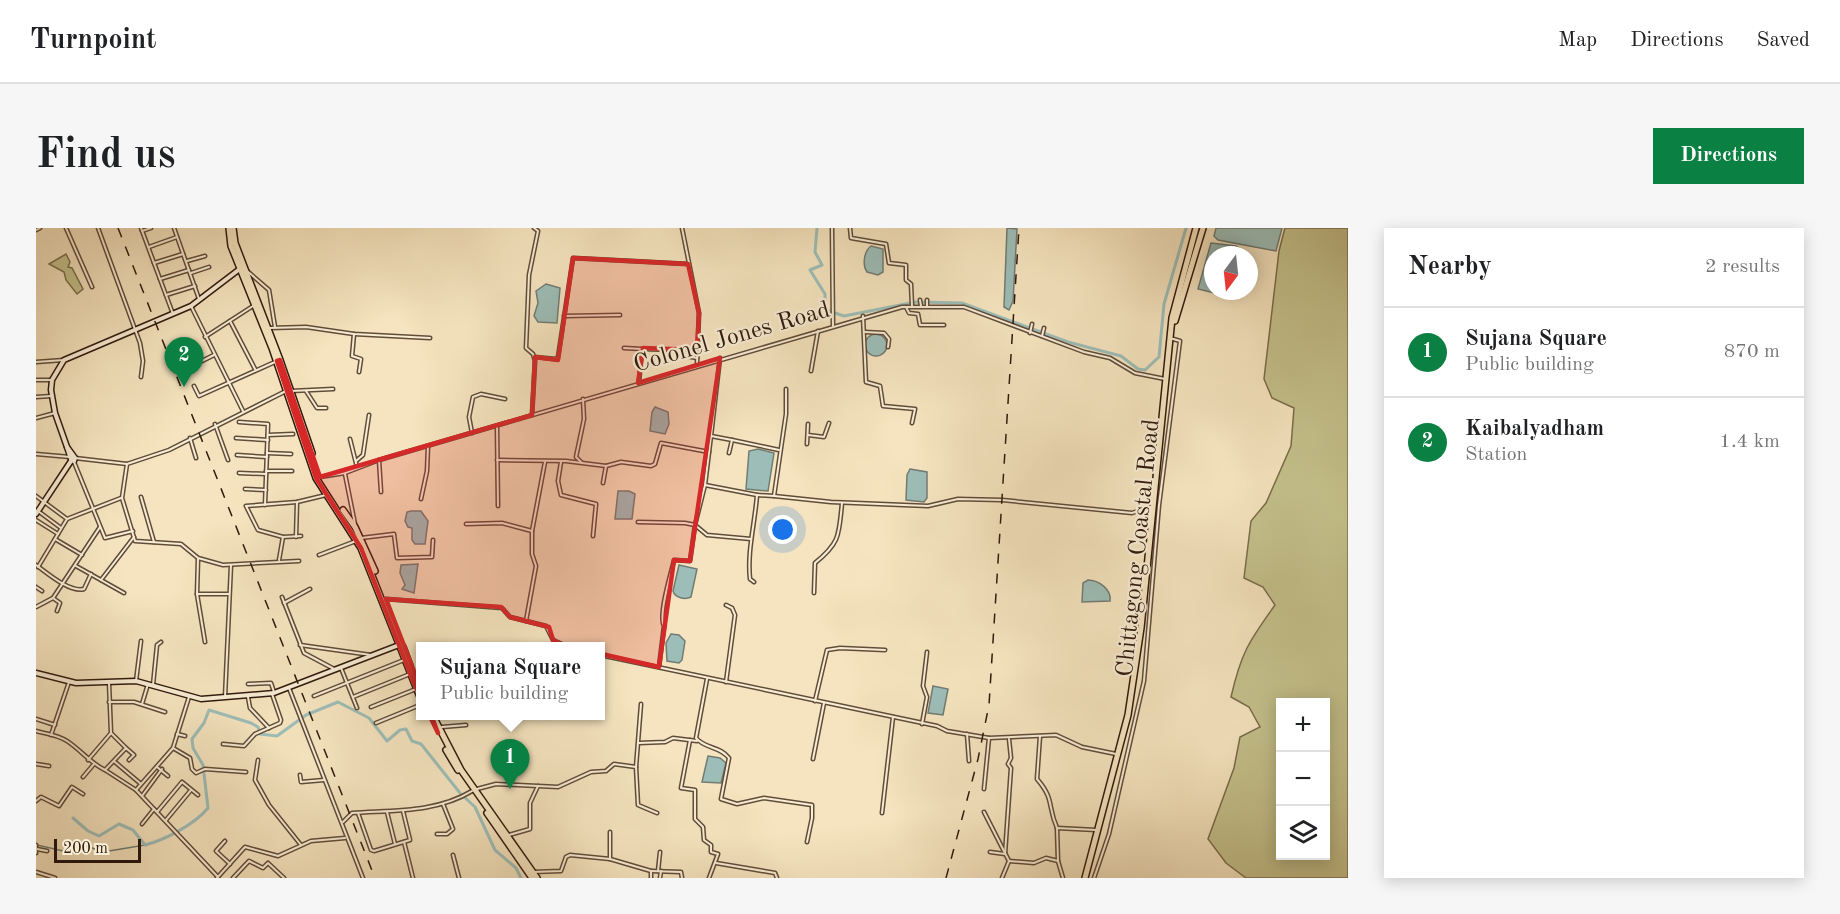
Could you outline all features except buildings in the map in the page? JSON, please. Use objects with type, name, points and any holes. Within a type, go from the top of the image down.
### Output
[{"type":"highway","points":[[231,228],[256,305],[279,360],[316,478],[359,539],[386,599],[416,684]]},
{"type":"highway","points":[[1085,878],[1128,715],[1141,628],[1170,338],[1177,291],[1196,228]]},
{"type":"highway","points":[[1170,338],[1203,228]]},
{"type":"highway","points":[[244,268],[272,327],[279,360]]},
{"type":"highway","points":[[289,391],[320,477],[355,527],[404,660],[416,686]]},
{"type":"highway","points":[[433,720],[474,791],[534,876]]},
{"type":"highway","points":[[474,791],[534,876]]},
{"type":"street","points":[[36,230],[40,228]]},
{"type":"street","points":[[66,228],[92,286]]},
{"type":"street","points":[[98,228],[134,329],[143,361],[141,377]]},
{"type":"street","points":[[152,228],[142,230],[173,314]]},
{"type":"street","points":[[174,228],[200,301]]},
{"type":"street","points":[[534,228],[538,231],[529,275],[526,348],[535,357],[558,359],[573,258],[688,264]]},
{"type":"street","points":[[682,228],[699,313],[698,365]]},
{"type":"street","points":[[832,228],[831,318],[833,326]]},
{"type":"street","points":[[850,228],[851,238],[886,243],[889,263],[906,265],[906,280],[911,284],[912,306]]},
{"type":"street","points":[[148,247],[177,237]]},
{"type":"street","points":[[154,263],[184,253]]},
{"type":"street","points":[[187,261],[205,256]]},
{"type":"street","points":[[160,279],[209,267]]},
{"type":"street","points":[[36,362],[64,360],[191,306],[244,268],[269,290],[272,327],[306,327],[354,334],[430,338]]},
{"type":"street","points":[[166,295],[195,285]]},
{"type":"street","points":[[920,300],[920,305]]},
{"type":"street","points":[[927,300],[927,305]]},
{"type":"street","points":[[935,300],[935,305]]},
{"type":"street","points":[[957,301],[957,306]]},
{"type":"street","points":[[897,303],[897,308]]},
{"type":"street","points":[[206,337],[256,305]]},
{"type":"street","name":"Colonel Jones Road","points":[[320,477],[345,473],[379,460],[818,331],[845,321],[897,308],[920,305],[957,306],[1084,352],[1110,358],[1136,373],[1151,378],[1165,379]]},
{"type":"street","points":[[191,306],[243,411]]},
{"type":"street","points":[[906,307],[909,313],[918,314],[920,325],[944,325]]},
{"type":"street","points":[[872,308],[872,314]]},
{"type":"street","points":[[985,316],[987,311]]},
{"type":"street","points":[[564,316],[620,315]]},
{"type":"street","points":[[863,316],[866,382],[880,386],[883,405],[915,408],[912,423]]},
{"type":"street","points":[[230,320],[255,369]]},
{"type":"street","points":[[1031,331],[1032,324]]},
{"type":"street","points":[[1042,335],[1044,328]]},
{"type":"street","points":[[811,371],[818,331]]},
{"type":"street","points":[[865,332],[884,333],[889,339],[888,347]]},
{"type":"street","points":[[354,334],[352,356],[361,359],[359,372]]},
{"type":"street","name":"Chittagong Coastal Road","points":[[1094,878],[1109,834],[1144,681],[1159,504],[1179,341],[1170,338]]},
{"type":"street","points":[[624,348],[678,350],[680,355],[697,358]]},
{"type":"street","points":[[639,382],[642,349]]},
{"type":"street","points":[[188,368],[214,355]]},
{"type":"street","points":[[532,414],[535,357]]},
{"type":"street","points":[[659,666],[664,606],[674,560],[690,561],[695,525],[705,485],[720,358]]},
{"type":"street","points":[[64,360],[52,380],[52,396],[55,413],[67,447],[106,538],[133,531]]},
{"type":"street","points":[[194,386],[199,396],[279,360]]},
{"type":"street","points":[[36,380],[52,380]]},
{"type":"street","points":[[36,454],[127,464],[169,450],[215,424],[289,391],[333,389]]},
{"type":"street","points":[[774,496],[786,389]]},
{"type":"street","points":[[306,391],[317,408],[326,408]]},
{"type":"street","points":[[472,433],[470,417],[473,397],[481,394],[505,399]]},
{"type":"street","points":[[36,397],[52,396]]},
{"type":"street","points":[[582,462],[576,457],[584,419],[584,399]]},
{"type":"street","points":[[36,418],[55,413]]},
{"type":"street","points":[[356,461],[362,457],[369,416]]},
{"type":"street","points":[[239,422],[267,423],[265,506]]},
{"type":"street","points":[[808,435],[824,437],[829,423]]},
{"type":"street","points":[[215,424],[228,460]]},
{"type":"street","points":[[807,444],[808,424]]},
{"type":"street","points":[[497,426],[498,506]]},
{"type":"street","points":[[268,435],[294,434]]},
{"type":"street","points":[[711,436],[779,450]]},
{"type":"street","points":[[190,438],[196,458]]},
{"type":"street","points":[[236,438],[268,440]]},
{"type":"street","points":[[350,439],[357,467]]},
{"type":"street","points":[[729,453],[732,440]]},
{"type":"street","points":[[497,460],[582,462],[606,466],[621,462],[651,466],[655,464],[661,443],[709,452]]},
{"type":"street","points":[[421,500],[427,471],[428,446]]},
{"type":"street","points":[[237,455],[291,454]]},
{"type":"street","points":[[61,528],[37,512],[73,459]]},
{"type":"street","points":[[379,460],[381,492]]},
{"type":"street","points":[[526,621],[536,566],[532,555],[532,531],[545,461]]},
{"type":"street","points":[[561,461],[558,481],[561,495],[596,504],[593,536]]},
{"type":"street","points":[[127,464],[122,498],[134,537],[139,542],[181,544],[198,558],[231,566],[279,560],[299,561]]},
{"type":"street","points":[[603,483],[606,466]]},
{"type":"street","points":[[239,473],[292,471]]},
{"type":"street","points":[[345,473],[355,527]]},
{"type":"street","points":[[705,485],[758,495],[842,503],[928,506],[967,498],[1040,502],[1066,508],[1132,513],[1159,504]]},
{"type":"street","points":[[245,489],[266,490]]},
{"type":"street","points":[[301,536],[283,537],[258,530],[246,508],[297,502],[326,495]]},
{"type":"street","points":[[754,582],[749,578],[751,539],[758,495]]},
{"type":"street","points":[[36,496],[67,519]]},
{"type":"street","points":[[141,497],[154,542]]},
{"type":"street","points":[[92,574],[81,591],[63,584],[37,566],[67,519],[122,498]]},
{"type":"street","points":[[297,502],[297,537]]},
{"type":"street","points":[[814,593],[815,563],[829,553],[838,541],[842,503]]},
{"type":"street","points":[[36,520],[58,534]]},
{"type":"street","points":[[638,522],[695,525],[707,535],[751,539]]},
{"type":"street","points":[[466,524],[502,523],[532,531]]},
{"type":"street","points":[[36,607],[53,598],[100,527]]},
{"type":"street","points":[[319,555],[359,539],[394,534],[395,557],[432,556],[433,540]]},
{"type":"street","points":[[101,580],[134,537]]},
{"type":"street","points":[[279,560],[283,537]]},
{"type":"street","points":[[55,539],[82,555]]},
{"type":"street","points":[[198,558],[197,594],[205,642]]},
{"type":"street","points":[[76,566],[124,593]]},
{"type":"street","points":[[225,697],[231,566]]},
{"type":"street","points":[[36,587],[42,591]]},
{"type":"street","points":[[284,603],[310,589]]},
{"type":"street","points":[[197,594],[229,594]]},
{"type":"street","points":[[282,597],[304,653],[336,670]]},
{"type":"street","points":[[53,598],[60,603],[57,611]]},
{"type":"street","points":[[386,599],[499,607],[510,617],[546,626],[556,642]]},
{"type":"street","points":[[726,605],[732,608],[735,615],[726,682]]},
{"type":"street","points":[[136,681],[141,641]]},
{"type":"street","points":[[142,704],[151,685],[157,645],[161,642]]},
{"type":"street","points":[[300,645],[371,655]]},
{"type":"street","points":[[36,673],[69,681],[136,681],[201,699],[273,693],[399,645]]},
{"type":"street","points":[[815,701],[826,650],[840,648],[885,650]]},
{"type":"street","points":[[922,723],[927,697],[922,686],[927,652]]},
{"type":"street","points":[[605,656],[659,666],[707,680],[922,723],[967,735],[1009,739],[1056,735],[1082,747],[1118,755]]},
{"type":"street","points":[[314,696],[404,660]]},
{"type":"street","points":[[341,667],[357,708]]},
{"type":"street","points":[[353,697],[410,674]]},
{"type":"street","points":[[699,742],[696,738],[707,680]]},
{"type":"street","points":[[51,735],[69,681]]},
{"type":"street","points":[[88,760],[111,733],[109,682]]},
{"type":"street","points":[[223,744],[244,746],[255,734],[281,722],[271,683],[248,684]]},
{"type":"street","points":[[289,688],[324,780],[343,822],[345,838],[363,878]]},
{"type":"street","points":[[371,708],[416,691]]},
{"type":"street","points":[[248,695],[250,708],[269,729]]},
{"type":"street","points":[[136,790],[173,748],[189,697]]},
{"type":"street","points":[[110,702],[142,704],[165,712]]},
{"type":"street","points":[[813,759],[824,703]]},
{"type":"street","points":[[641,704],[637,725],[638,805],[657,813]]},
{"type":"street","points":[[376,723],[416,707]]},
{"type":"street","points":[[882,813],[892,717]]},
{"type":"street","points":[[36,719],[55,725]]},
{"type":"street","points":[[439,731],[466,725]]},
{"type":"street","points":[[36,731],[69,742],[88,760],[136,790],[175,828],[193,853],[218,877],[245,847],[278,856],[321,838],[345,838]]},
{"type":"street","points":[[111,733],[134,755],[129,760]]},
{"type":"street","points":[[177,734],[185,736]]},
{"type":"street","points":[[967,735],[969,761]]},
{"type":"street","points":[[1040,736],[1037,779],[1049,793],[1052,817],[1057,828],[1058,861],[1063,878]]},
{"type":"street","points":[[639,743],[665,742],[673,738],[699,742],[724,752],[729,758],[721,799],[724,802],[744,803],[754,798],[764,798],[812,805],[807,842]]},
{"type":"street","points":[[984,789],[989,738]]},
{"type":"street","points":[[1005,854],[1011,768],[1009,739]]},
{"type":"street","points":[[690,740],[681,788],[695,790],[695,819],[703,827],[704,840],[711,844],[711,852],[718,854],[709,878]]},
{"type":"street","points":[[105,770],[126,748]]},
{"type":"street","points":[[173,748],[190,758],[192,770],[196,772],[204,770],[246,772]]},
{"type":"street","points":[[258,760],[255,780],[268,805],[301,845]]},
{"type":"street","points":[[115,762],[141,784]]},
{"type":"street","points":[[36,764],[49,766]]},
{"type":"street","points":[[83,777],[94,764]]},
{"type":"street","points":[[343,822],[348,816],[358,813],[403,811],[443,804],[496,784],[564,785],[591,772],[606,771],[614,764],[636,767]]},
{"type":"street","points":[[157,767],[168,776]]},
{"type":"street","points":[[142,796],[162,769]]},
{"type":"street","points":[[300,775],[301,782],[324,780]]},
{"type":"street","points":[[158,812],[182,782],[198,795]]},
{"type":"street","points":[[507,836],[530,829],[530,803],[538,786]]},
{"type":"street","points":[[36,801],[41,797],[59,806],[72,787],[83,794]]},
{"type":"street","points":[[166,820],[191,790]]},
{"type":"street","points":[[437,834],[447,834],[453,830],[443,804]]},
{"type":"street","points":[[142,824],[154,809]]},
{"type":"street","points":[[358,813],[370,850],[410,840],[403,811]]},
{"type":"street","points":[[387,812],[395,844]]},
{"type":"street","points":[[984,812],[1009,861]]},
{"type":"street","points":[[1057,828],[1096,830]]},
{"type":"street","points":[[610,831],[610,859]]},
{"type":"street","points":[[225,842],[216,851],[230,864]]},
{"type":"street","points":[[404,842],[413,878]]},
{"type":"street","points":[[36,853],[37,847],[47,851]]},
{"type":"street","points":[[660,852],[660,878]]},
{"type":"street","points":[[990,852],[1005,854]]},
{"type":"street","points":[[453,855],[459,878]]},
{"type":"street","points":[[534,876],[561,871],[570,855],[610,859],[651,871],[681,872],[682,878]]},
{"type":"street","points":[[1009,861],[1034,863],[1046,858],[1058,861]]},
{"type":"street","points":[[233,878],[252,861],[263,868],[268,863],[284,878]]},
{"type":"street","points":[[1002,878],[1009,861]]},
{"type":"street","points":[[716,863],[775,873],[777,878]]},
{"type":"street","points":[[651,871],[651,878]]},
{"type":"street","points":[[36,872],[55,878]]},
{"type":"highlighted area","points":[[573,258],[688,264],[699,313],[697,350],[643,348],[638,383],[720,358],[690,561],[674,560],[659,667],[562,645],[553,640],[549,627],[510,617],[501,607],[386,599],[438,733],[413,681],[361,548],[316,478],[277,361],[280,360],[320,477],[532,415],[535,357],[558,360]]},
{"type":"shaded area","points":[[1285,228],[1348,228],[1348,878],[1246,878],[1226,863],[1208,839],[1234,768],[1240,737],[1260,727],[1249,707],[1231,697],[1238,669],[1247,648],[1275,605],[1263,587],[1244,578],[1251,521],[1266,503],[1291,446],[1294,408],[1272,398],[1264,379],[1279,251]]},
{"type":"shaded area","points":[[66,254],[70,262],[68,267],[72,268],[83,289],[77,294],[66,280],[64,272],[49,264]]},
{"type":"water","points":[[1007,228],[1017,229],[1013,301],[1009,310],[1004,307]]},
{"type":"water","points":[[1216,228],[1282,228],[1276,251],[1218,240],[1214,236]]},
{"type":"water","points":[[1211,243],[1236,246],[1210,246]]},
{"type":"water","points":[[871,246],[883,249],[883,272],[878,275],[867,272],[864,262],[865,255]]},
{"type":"water","points":[[1204,268],[1204,290],[1198,289]]},
{"type":"water","points":[[546,284],[560,288],[557,323],[538,322],[534,316],[538,303],[536,291]]},
{"type":"water","points":[[872,334],[880,334],[887,341],[887,349],[880,356],[872,356],[865,349],[865,341]]},
{"type":"water","points":[[655,407],[668,412],[669,424],[665,434],[650,431],[652,412]]},
{"type":"water","points":[[758,449],[774,453],[768,491],[746,489],[749,451]]},
{"type":"water","points":[[910,469],[927,472],[927,498],[924,502],[906,500],[907,475]]},
{"type":"water","points":[[618,491],[629,491],[635,494],[632,519],[615,519]]},
{"type":"water","points":[[421,511],[428,521],[425,544],[415,544],[412,540],[412,528],[408,527],[405,521],[407,512]]},
{"type":"water","points":[[418,564],[414,593],[402,589],[405,585],[400,573],[401,565]]},
{"type":"water","points":[[679,565],[697,569],[689,598],[678,597],[673,591]]},
{"type":"water","points":[[1088,580],[1104,586],[1109,593],[1110,601],[1082,602],[1083,583]]},
{"type":"water","points":[[671,634],[679,635],[685,641],[682,660],[679,663],[667,661],[666,643]]},
{"type":"water","points":[[933,686],[948,689],[943,715],[928,713]]},
{"type":"water","points":[[708,756],[720,758],[726,763],[721,783],[702,782]]},
{"type":"waterway","points":[[817,228],[815,252],[822,265],[810,270],[825,294],[825,305],[829,311],[844,316],[916,302],[962,303],[1068,342],[1121,356],[1138,369],[1145,370],[1159,357],[1164,304],[1186,228]]},
{"type":"waterway","points":[[73,818],[88,831],[99,836],[119,824],[133,830],[145,845],[161,839],[179,831],[208,808],[203,765],[193,748],[192,739],[204,723],[209,710],[251,723],[258,727],[260,734],[277,736],[306,715],[338,702],[369,718],[387,741],[400,730],[406,729],[412,741],[421,744],[460,793],[475,807],[495,850],[516,868],[521,878]]},
{"type":"waterway","points":[[37,845],[72,853],[87,846],[103,852],[145,845]]},
{"type":"railway","points":[[118,228],[375,878]]},
{"type":"railway","points":[[946,878],[978,759],[989,705],[1019,228]]},
{"type":"place","name":"Kaibalyadham","points":[[184,387]]},
{"type":"place","name":"Sujana Square","points":[[510,789]]}]
